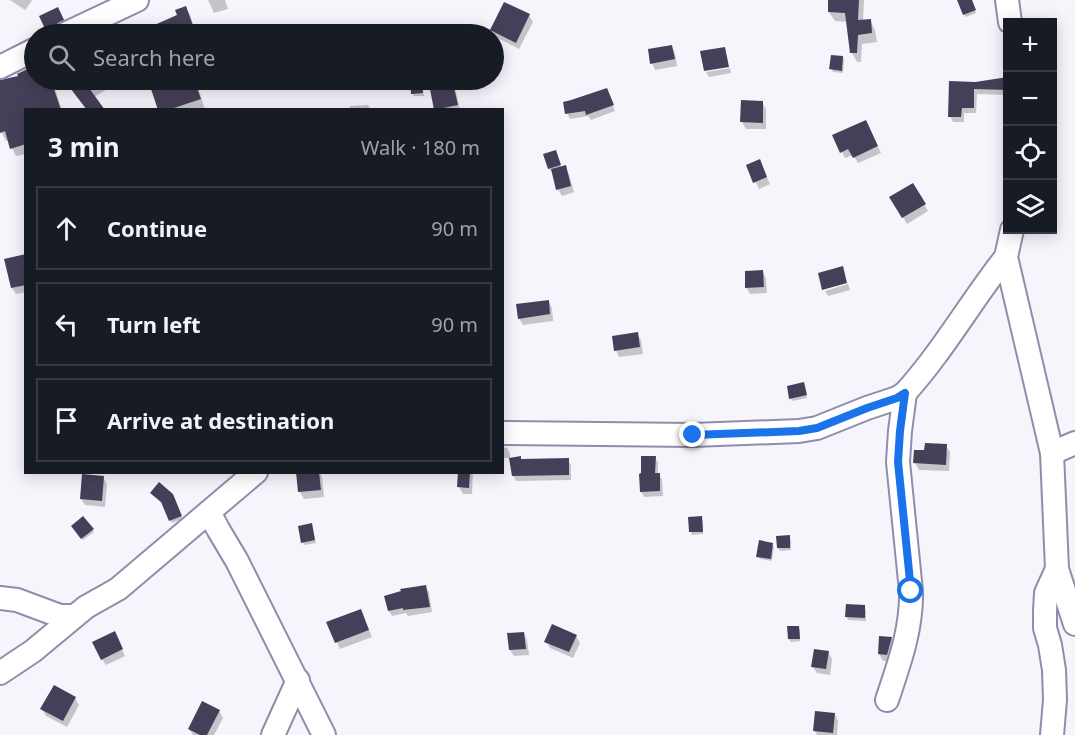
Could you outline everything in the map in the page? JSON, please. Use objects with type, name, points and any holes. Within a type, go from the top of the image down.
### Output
[{"type":"street","points":[[86,24],[137,0]]},
{"type":"street","points":[[1007,0],[1009,18]]},
{"type":"street","points":[[0,67],[24,55]]},
{"type":"street","points":[[504,433],[693,435],[799,431],[817,428],[897,398],[905,393],[951,334],[1006,256],[1011,234]]},
{"type":"street","points":[[1006,256],[1052,453],[1057,569],[1075,624]]},
{"type":"street","points":[[887,700],[900,662],[911,609],[898,462],[905,393]]},
{"type":"street","points":[[1052,453],[1075,443]]},
{"type":"street","points":[[0,673],[33,651],[86,607],[118,589],[254,474]]},
{"type":"street","points":[[209,512],[237,561],[324,735]]},
{"type":"street","points":[[1052,735],[1055,700],[1054,670],[1045,628],[1045,611],[1046,593],[1057,569]]},
{"type":"street","points":[[0,598],[17,600],[60,616],[74,616]]},
{"type":"street","points":[[273,735],[298,680]]},
{"type":"building","points":[[828,0],[859,0],[858,20],[871,19],[872,33],[858,35],[857,53],[850,53],[845,13],[828,12]]},
{"type":"building","points":[[957,0],[972,0],[976,10],[963,15]]},
{"type":"building","points":[[504,2],[530,14],[516,43],[504,37],[504,24],[493,24]]},
{"type":"building","points":[[186,6],[192,24],[157,24],[177,15],[175,10]]},
{"type":"building","points":[[58,7],[64,20],[57,24],[43,24],[39,16]]},
{"type":"building","points":[[672,45],[675,59],[650,64],[648,49]]},
{"type":"building","points":[[725,47],[729,67],[704,71],[700,51]]},
{"type":"building","points":[[831,55],[843,56],[842,71],[829,69]]},
{"type":"building","points":[[24,71],[24,90],[54,90],[60,108],[24,108],[24,145],[10,149],[5,131],[0,133],[0,80],[18,76],[17,74]]},
{"type":"building","points":[[1003,78],[1003,90],[974,89],[974,108],[962,108],[961,117],[948,117],[949,81],[975,82]]},
{"type":"building","points":[[607,88],[614,105],[586,115],[585,111],[565,114],[563,102]]},
{"type":"building","points":[[72,90],[90,90],[104,108],[85,108]]},
{"type":"building","points":[[151,90],[198,90],[201,99],[174,108],[157,108]]},
{"type":"building","points":[[411,90],[423,90],[423,93],[411,94]]},
{"type":"building","points":[[430,90],[455,90],[458,105],[434,108]]},
{"type":"building","points":[[741,100],[763,101],[763,123],[740,122]]},
{"type":"building","points":[[866,120],[878,146],[853,158],[848,149],[840,153],[832,135]]},
{"type":"building","points":[[556,150],[561,165],[548,169],[543,154]]},
{"type":"building","points":[[760,159],[767,177],[753,183],[746,165]]},
{"type":"building","points":[[566,165],[571,186],[556,190],[551,169]]},
{"type":"building","points":[[913,183],[926,204],[902,218],[889,197]]},
{"type":"building","points":[[24,254],[24,285],[11,288],[4,259]]},
{"type":"building","points":[[843,266],[847,283],[822,290],[818,273]]},
{"type":"building","points":[[763,270],[764,287],[745,288],[745,271]]},
{"type":"building","points":[[549,300],[550,314],[518,319],[516,304]]},
{"type":"building","points":[[638,332],[640,347],[614,351],[612,336]]},
{"type":"building","points":[[804,382],[807,395],[789,399],[787,386]]},
{"type":"building","points":[[925,443],[947,444],[946,465],[913,463],[914,450],[924,450]]},
{"type":"building","points":[[521,456],[521,459],[569,458],[569,475],[512,476],[509,458]]},
{"type":"building","points":[[641,456],[656,456],[655,473],[660,473],[660,491],[640,492]]},
{"type":"building","points":[[82,474],[104,476],[102,501],[80,499]]},
{"type":"building","points":[[296,474],[319,474],[321,490],[298,492]]},
{"type":"building","points":[[458,474],[470,474],[469,488],[457,487]]},
{"type":"building","points":[[159,482],[173,494],[182,516],[169,521],[161,502],[150,493]]},
{"type":"building","points":[[83,516],[94,529],[81,539],[71,526]]},
{"type":"building","points":[[702,516],[703,532],[689,532],[688,517]]},
{"type":"building","points":[[312,523],[315,540],[301,543],[298,526]]},
{"type":"building","points":[[790,535],[790,548],[777,548],[776,536]]},
{"type":"building","points":[[759,540],[773,543],[771,559],[756,557]]},
{"type":"building","points":[[426,585],[430,607],[388,611],[384,596],[401,591],[400,589]]},
{"type":"building","points":[[846,604],[865,605],[865,618],[845,617]]},
{"type":"building","points":[[361,609],[369,630],[335,643],[326,622]]},
{"type":"building","points":[[552,624],[577,635],[569,652],[544,642]]},
{"type":"building","points":[[787,626],[799,626],[800,639],[788,639]]},
{"type":"building","points":[[115,631],[123,649],[101,660],[92,642]]},
{"type":"building","points":[[524,632],[526,649],[509,650],[507,633]]},
{"type":"building","points":[[879,636],[892,637],[887,655],[878,654]]},
{"type":"building","points":[[814,649],[829,651],[826,669],[811,667]]},
{"type":"building","points":[[54,685],[76,697],[63,721],[40,709]]},
{"type":"building","points":[[202,701],[220,710],[207,735],[200,735],[188,729]]},
{"type":"building","points":[[815,711],[835,713],[833,733],[813,731]]},
{"type":"route","points":[[693,435],[799,431],[817,428],[905,393],[898,462],[911,591]]}]
